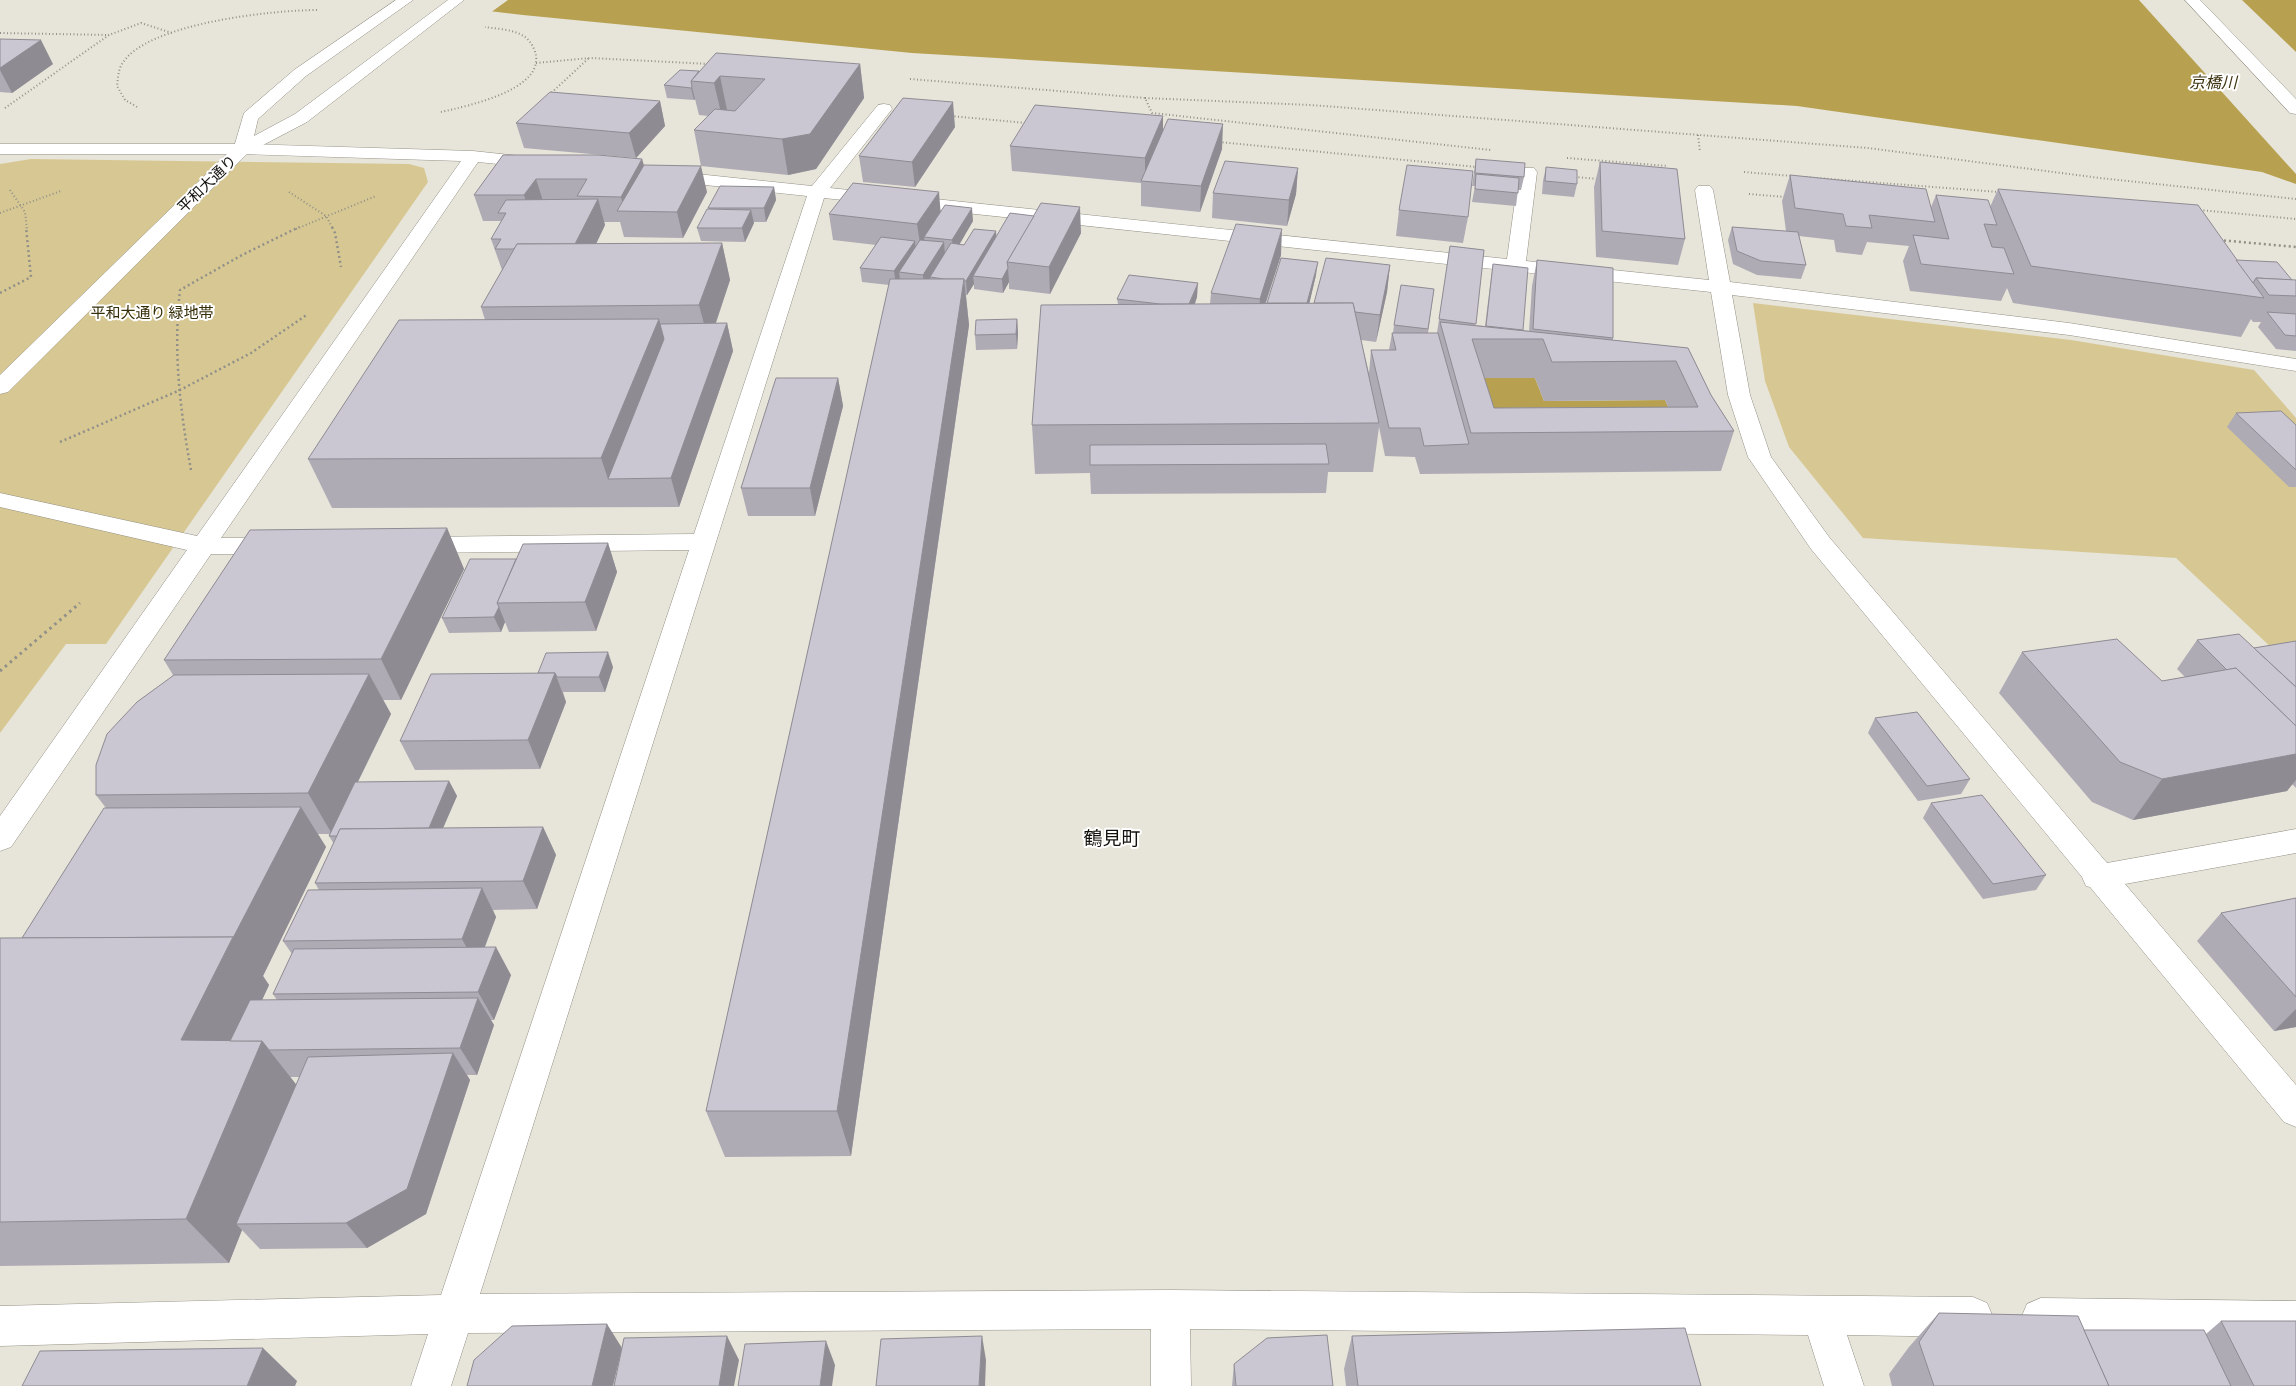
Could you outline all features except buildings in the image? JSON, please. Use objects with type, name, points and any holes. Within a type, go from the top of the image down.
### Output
[{"type":"street","name":"平和大通り","points":[[0,387],[242,149],[301,118],[457,0]]},
{"type":"street","points":[[2192,0],[2296,109]]},
{"type":"street","points":[[242,149],[250,117],[300,73],[400,4]]},
{"type":"street","points":[[431,1386],[817,192],[884,109]]},
{"type":"street","points":[[0,149],[242,149],[473,156],[553,164]]},
{"type":"street","points":[[0,839],[473,156]]},
{"type":"street","points":[[1516,266],[1528,172]]},
{"type":"street","points":[[651,174],[1719,287],[2069,329],[2296,365]]},
{"type":"street","points":[[1704,190],[1719,287],[1739,395],[1760,457],[1820,544],[2097,877],[2296,1111]]},
{"type":"street","points":[[0,500],[204,546],[302,546]]},
{"type":"street","points":[[390,545],[704,542]]},
{"type":"street","points":[[2097,877],[2296,841]]},
{"type":"street","points":[[1170,1309],[1171,1386]]},
{"type":"street","points":[[0,1326],[454,1314],[1170,1309],[1821,1314],[2296,1321]]},
{"type":"street","points":[[1821,1314],[1844,1386]]},
{"type":"path","points":[[140,108],[124,100],[117,86],[124,61],[140,47],[173,33],[253,14],[322,10]]},
{"type":"path","points":[[0,111],[110,35],[141,22],[173,33]]},
{"type":"path","points":[[435,114],[466,107],[508,92],[530,76],[537,58],[530,40],[514,31],[480,27]]},
{"type":"path","points":[[0,33],[110,35]]},
{"type":"path","points":[[536,63],[590,58],[713,64]]},
{"type":"path","points":[[548,96],[590,58]]},
{"type":"path","points":[[910,79],[1145,98],[1311,105],[1868,148],[2100,178],[2296,199]]},
{"type":"path","points":[[1145,98],[1152,113],[1491,150]]},
{"type":"path","points":[[884,109],[1033,124]]},
{"type":"path","points":[[1211,141],[1604,180]]},
{"type":"path","points":[[1559,157],[1673,167]]},
{"type":"path","points":[[1740,172],[2001,192]]},
{"type":"path","points":[[0,293],[31,277],[25,212],[7,186]]},
{"type":"path","points":[[283,188],[326,216],[336,234],[341,268]]},
{"type":"path","points":[[0,213],[67,189]]},
{"type":"path","points":[[1704,190],[1793,198]]},
{"type":"path","points":[[191,470],[184,435],[180,390],[176,316],[180,290],[242,255],[326,216],[378,195]]},
{"type":"path","points":[[2198,210],[2296,219]]},
{"type":"path","points":[[2217,240],[2296,247]]},
{"type":"path","points":[[60,442],[180,390],[251,353],[309,314]]},
{"type":"path","points":[[0,671],[80,603]]},
{"type":"green space","name":"平和大通り 緑地帯","points":[[31,159],[409,164],[424,168],[428,182],[106,644],[66,644],[0,733],[0,164]]},
{"type":"green space","points":[[1753,303],[2071,340],[2254,370],[2296,418],[2296,647],[2274,650],[2176,558],[1863,538],[1789,447],[1765,381]]},
{"type":"water","name":"京橋川","points":[[397,0],[2296,0],[2296,184],[2262,172],[1797,106],[912,53],[523,15]]},
{"type":"water","points":[[1465,378],[1535,378],[1544,401],[1665,400],[1686,446],[1486,448]]},
{"type":"pier","points":[[395,0],[508,0],[490,13],[397,2]]},
{"type":"pier","points":[[2139,0],[2242,0],[2296,52],[2296,174]]},
{"type":"district","name":"鶴見町","points":[[1112,838]]}]
